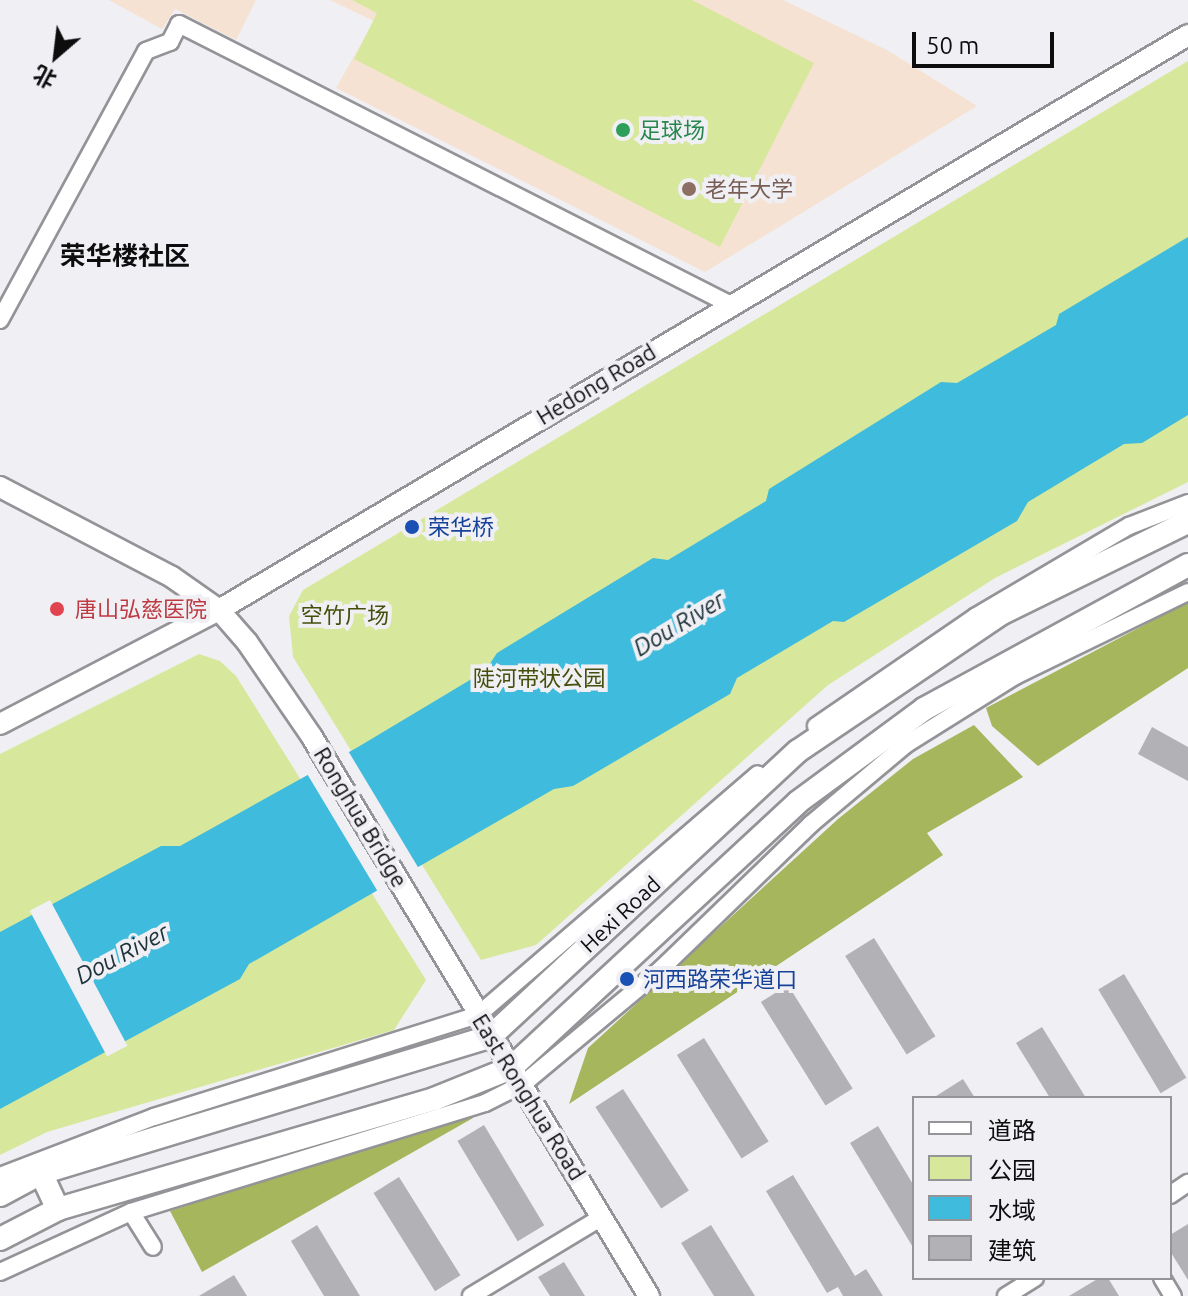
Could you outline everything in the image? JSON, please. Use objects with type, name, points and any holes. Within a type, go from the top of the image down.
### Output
[{"type":"main road","name":"Hexi Road","points":[[0,1195],[41,1173],[490,1037],[798,751],[1002,613],[1188,522]]},
{"type":"main road","name":"Hexi Road","points":[[0,1239],[58,1209],[517,1076],[798,802],[924,709],[1188,565]]},
{"type":"main road","points":[[41,1173],[58,1209]]},
{"type":"street","points":[[0,320],[146,51],[170,42],[179,24],[729,304]]},
{"type":"street","name":"Hedong Road","points":[[0,724],[219,610],[729,304],[1188,35]]},
{"type":"street","points":[[0,487],[172,577],[219,610]]},
{"type":"street","points":[[0,1176],[154,1117],[478,1015],[793,744],[885,676],[1129,526],[1188,503]]},
{"type":"street","points":[[0,1272],[131,1212],[485,1103],[661,969],[811,824],[905,745],[1015,676],[1188,592]]},
{"type":"street","name":"Ronghua Bridge","points":[[219,610],[312,737],[409,897]]},
{"type":"street","name":"East Ronghua Road","points":[[409,897],[490,1037],[517,1076],[649,1296]]},
{"type":"street","points":[[131,1212],[153,1247]]},
{"type":"street","points":[[471,1296],[602,1217]]},
{"type":"street","points":[[1006,1296],[1032,1280]]},
{"type":"shaded area","points":[[109,0],[256,0],[236,40],[175,9],[162,29]]},
{"type":"shaded area","name":"老年大学","points":[[330,0],[783,0],[887,50],[977,106],[705,272],[336,88],[374,21]]},
{"type":"green space","name":"老年大学","points":[[352,0],[692,0],[814,63],[720,247],[354,59],[377,13]]},
{"type":"green space","name":"陡河带状公园","points":[[1188,61],[1188,482],[995,578],[828,685],[536,945],[481,960],[293,657],[289,616],[303,590]]},
{"type":"green space","points":[[1188,602],[1188,668],[1038,766],[992,726],[986,708]]},
{"type":"green space","points":[[199,654],[220,661],[236,676],[426,980],[394,1030],[47,1132],[0,1155],[0,754]]},
{"type":"green space","points":[[974,725],[1023,777],[927,833],[943,855],[569,1104],[588,1048],[838,819],[913,759]]},
{"type":"green space","points":[[471,1112],[473,1118],[202,1272],[170,1211]]},
{"type":"water","name":"Dou River","points":[[1188,237],[1188,415],[1142,443],[1124,444],[1028,502],[1017,521],[844,622],[833,621],[737,678],[730,694],[573,786],[554,789],[249,964],[240,979],[0,1109],[0,932],[161,846],[180,846],[358,747],[485,671],[497,653],[653,558],[668,560],[766,501],[769,489],[941,382],[957,383],[1056,325],[1059,314]]},
{"type":"pier","points":[[347,749],[422,873],[381,897],[307,773]]},
{"type":"pier","points":[[50,900],[127,1046],[107,1056],[30,911]]},
{"type":"building","points":[[1152,727],[1188,747],[1188,781],[1138,754]]},
{"type":"building","points":[[874,938],[935,1036],[907,1054],[845,956]]},
{"type":"building","points":[[1124,974],[1186,1078],[1161,1093],[1098,989]]},
{"type":"building","points":[[788,985],[853,1088],[826,1105],[761,1002]]},
{"type":"building","points":[[1042,1027],[1085,1096],[1049,1096],[1016,1043]]},
{"type":"building","points":[[704,1038],[769,1141],[742,1158],[677,1055]]},
{"type":"building","points":[[963,1079],[974,1096],[936,1096]]},
{"type":"building","points":[[623,1089],[689,1190],[661,1208],[595,1107]]},
{"type":"building","points":[[484,1125],[544,1225],[518,1241],[457,1141]]},
{"type":"building","points":[[878,1126],[912,1183],[912,1246],[850,1143]]},
{"type":"building","points":[[793,1175],[855,1276],[866,1269],[883,1296],[843,1296],[838,1287],[827,1293],[766,1191]]},
{"type":"building","points":[[399,1177],[460,1275],[435,1291],[374,1193]]},
{"type":"building","points":[[1188,1224],[1188,1280],[1172,1254],[1172,1234]]},
{"type":"building","points":[[317,1225],[360,1296],[324,1296],[291,1241]]},
{"type":"building","points":[[711,1225],[755,1296],[714,1296],[681,1243]]},
{"type":"building","points":[[564,1262],[585,1296],[550,1296],[538,1277]]},
{"type":"building","points":[[234,1275],[247,1296],[199,1296]]},
{"type":"building","points":[[1096,1280],[1109,1280],[1119,1296],[1069,1296]]},
{"type":"place","name":"足球场","points":[[623,130]]},
{"type":"place","name":"老年大学","points":[[689,189]]},
{"type":"place","name":"荣华桥","points":[[412,527]]},
{"type":"place","name":"唐山弘慈医院","points":[[57,609]]},
{"type":"place","name":"河西路荣华道口","points":[[627,979]]},
{"type":"district","name":"荣华楼社区","points":[[125,256]]},
{"type":"park label","name":"空竹广场","points":[[345,615]]}]
